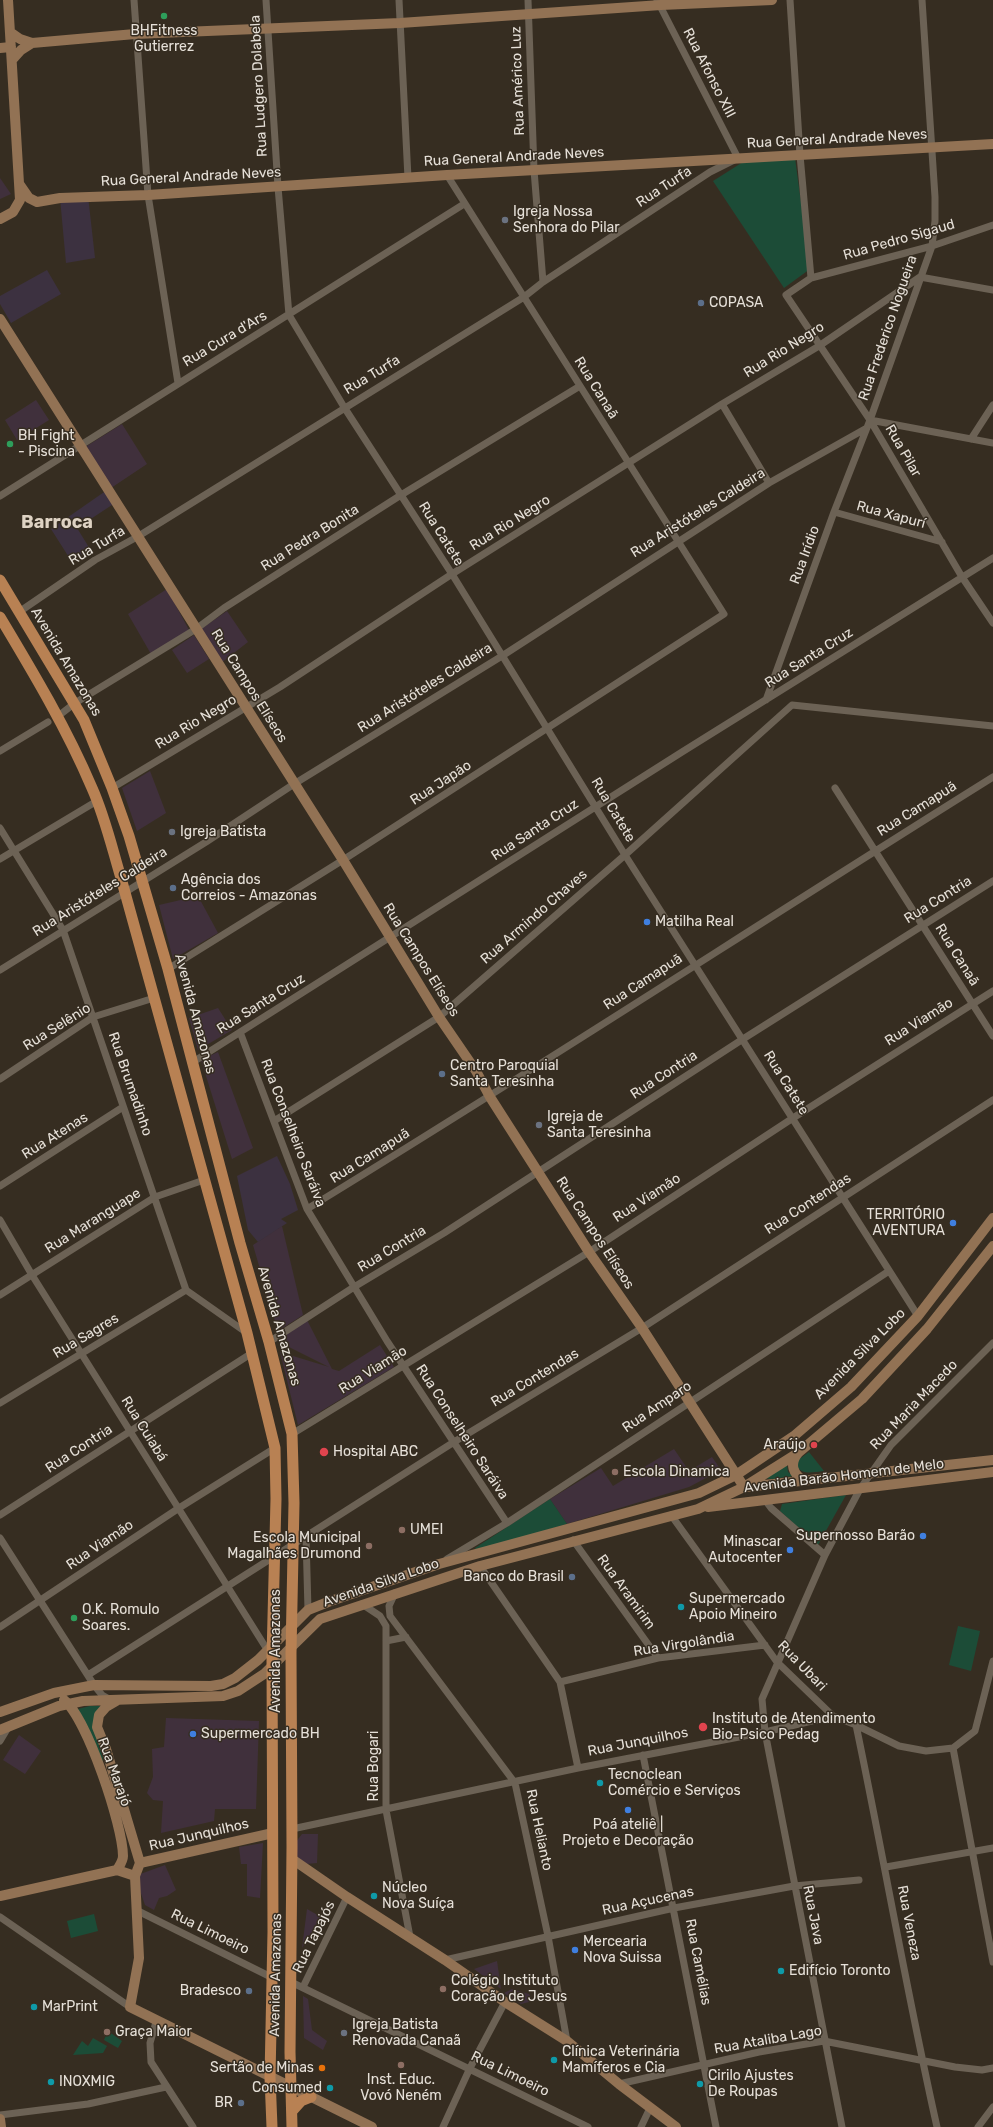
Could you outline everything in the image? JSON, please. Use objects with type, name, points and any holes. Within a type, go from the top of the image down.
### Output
[{"type":"main road","name":"Avenida Amazonas","points":[[0,580],[75,703],[112,788],[143,881],[168,969],[240,1243],[269,1342],[292,1434],[294,1503],[291,1653],[292,1859],[290,2087],[292,2127]]},
{"type":"main road","name":"Avenida Amazonas","points":[[1,621],[97,802],[125,892],[247,1333],[275,1448],[276,1498],[272,1657],[273,1833],[270,2126]]},
{"type":"main road","points":[[292,2111],[301,2101],[311,2097]]},
{"type":"street","points":[[0,219],[13,212],[20,200],[8,0]]},
{"type":"street","points":[[134,0],[135,34],[148,195],[178,383]]},
{"type":"street","name":"Rua Ludgero Dolabela","points":[[266,0],[278,187],[289,315]]},
{"type":"street","points":[[399,0],[408,178]]},
{"type":"street","name":"Rua Américo Luz","points":[[528,0],[534,170],[543,282]]},
{"type":"street","points":[[10,32],[20,39],[32,43],[135,34],[400,23],[529,15],[659,2],[772,0]]},
{"type":"street","points":[[790,0],[800,155],[811,278]]},
{"type":"street","name":"Rua Frederico Nogueira","points":[[870,420],[932,246],[935,221],[933,148],[922,0]]},
{"type":"street","name":"Rua Afonso XIII","points":[[659,2],[738,158]]},
{"type":"street","points":[[12,60],[21,50],[32,43]]},
{"type":"street","points":[[0,48],[11,47]]},
{"type":"street","name":"Rua General Andrade Neves","points":[[20,185],[29,198],[37,202],[60,198],[148,195],[447,175],[993,144]]},
{"type":"street","name":"Rua Turfa","points":[[19,612],[96,560],[137,537],[344,407],[524,297],[543,282],[706,174],[738,158]]},
{"type":"street","name":"Rua Canaã","points":[[447,175],[724,614]]},
{"type":"street","name":"Rua Cura d'Ars","points":[[0,496],[464,204]]},
{"type":"street","name":"Rua Pedro Sigaud","points":[[786,295],[811,278],[932,246],[993,225]]},
{"type":"street","points":[[920,277],[993,290]]},
{"type":"street","name":"Rua Rio Negro","points":[[112,788],[280,687],[452,574],[629,464],[722,404],[819,346],[920,277]]},
{"type":"street","name":"Rua Pilar","points":[[786,295],[870,420],[962,577],[993,623]]},
{"type":"street","name":"Rua Catete","points":[[289,315],[344,407],[452,574],[625,855],[918,1316]]},
{"type":"street","name":"Rua Campos Elíseos","points":[[0,319],[343,860],[439,1017],[476,1071],[490,1097],[589,1252],[642,1328],[744,1487]]},
{"type":"street","name":"Rua Pedra Bonita","points":[[0,751],[196,629],[224,608],[401,495],[580,386]]},
{"type":"street","points":[[722,404],[769,483]]},
{"type":"street","points":[[971,439],[993,404]]},
{"type":"street","points":[[870,420],[993,444]]},
{"type":"street","name":"Rua Irídio","points":[[766,700],[834,512],[870,420]]},
{"type":"street","name":"Rua Aristóteles Caldeira","points":[[0,970],[143,881],[294,784],[502,656],[769,483],[866,429]]},
{"type":"street","name":"Rua Xapurí","points":[[834,512],[942,542]]},
{"type":"street","name":"Rua Santa Cruz","points":[[193,1062],[993,558]]},
{"type":"street","name":"Rua Japão","points":[[168,969],[343,860],[724,614]]},
{"type":"street","name":"Rua Armindo Chaves","points":[[274,1121],[439,1017],[625,855],[792,705],[993,726]]},
{"type":"street","name":"Rua Camapuã","points":[[307,1209],[490,1097],[695,964],[993,777]]},
{"type":"street","name":"Rua Canaã","points":[[835,788],[993,1036]]},
{"type":"street","points":[[0,859],[97,802]]},
{"type":"street","name":"Rua Brumadinho","points":[[0,828],[63,930],[186,1290]]},
{"type":"street","name":"Rua Contria","points":[[269,1342],[354,1287],[444,1233],[743,1039],[993,881]]},
{"type":"street","name":"Rua Viamão","points":[[292,1434],[589,1252],[793,1118],[993,991]]},
{"type":"street","name":"Rua Selênio","points":[[0,1079],[93,1017],[154,998]]},
{"type":"street","name":"Rua Conselheiro Saráiva","points":[[240,1032],[307,1209],[404,1366],[507,1523]]},
{"type":"street","name":"Rua Contendas","points":[[88,1675],[454,1442],[642,1328],[993,1100]]},
{"type":"street","name":"Rua Atenas","points":[[0,1186],[123,1108]]},
{"type":"street","name":"Rua Maranguape","points":[[0,1295],[155,1197],[204,1180]]},
{"type":"street","name":"Avenida Silva Lobo","points":[[699,1493],[736,1475],[794,1436],[851,1387],[918,1316],[993,1218]]},
{"type":"street","name":"Rua Cuiabá","points":[[0,1220],[32,1275],[268,1651]]},
{"type":"street","name":"Avenida Silva Lobo","points":[[5,1728],[68,1704],[110,1699],[208,1698],[223,1696],[238,1690],[264,1674],[320,1619],[480,1566],[573,1540],[698,1509],[744,1487],[798,1453],[867,1393],[927,1329],[993,1246]]},
{"type":"street","name":"Rua Amparo","points":[[439,1564],[507,1523],[889,1271]]},
{"type":"street","points":[[186,1290],[247,1333]]},
{"type":"street","name":"Rua Sagres","points":[[0,1403],[186,1290]]},
{"type":"street","name":"Rua Maria Macedo","points":[[765,1732],[762,1699],[825,1555],[860,1489],[891,1445],[993,1343]]},
{"type":"street","name":"Rua Contria","points":[[0,1515],[252,1352]]},
{"type":"street","name":"Rua Viamão","points":[[0,1627],[178,1508],[275,1448]]},
{"type":"street","points":[[798,1453],[794,1458],[793,1469],[795,1474],[804,1481]]},
{"type":"street","name":"Avenida Barão Homem de Melo","points":[[744,1487],[993,1460]]},
{"type":"street","name":"Avenida Barão Homem de Melo","points":[[698,1509],[993,1472]]},
{"type":"street","points":[[784,1483],[774,1490],[765,1500],[771,1508],[825,1555]]},
{"type":"street","name":"Avenida Silva Lobo","points":[[0,1712],[54,1693],[94,1685],[211,1686],[223,1684],[235,1678],[268,1651],[308,1610],[439,1564],[480,1552],[518,1544],[699,1493],[744,1487]]},
{"type":"street","name":"Rua Ubari","points":[[672,1515],[777,1662],[833,1716]]},
{"type":"street","points":[[306,1537],[308,1610]]},
{"type":"street","points":[[0,1538],[94,1685],[102,1695],[110,1699]]},
{"type":"street","name":"Rua Aramirim","points":[[573,1540],[658,1658]]},
{"type":"street","points":[[480,1552],[478,1558],[480,1566],[560,1682],[578,1768]]},
{"type":"street","name":"Rua Helianto","points":[[395,1593],[389,1606],[390,1616],[515,1783],[548,1936],[567,2041]]},
{"type":"street","name":"Rua Bogari","points":[[362,1604],[380,1616],[386,1626],[386,1810],[410,1937]]},
{"type":"street","points":[[386,1641],[406,1637]]},
{"type":"street","name":"Rua Virgolândia","points":[[560,1682],[658,1658],[765,1645]]},
{"type":"street","points":[[833,1716],[856,1725],[899,1746],[926,1751],[953,1748],[975,1731],[990,1686],[993,1661]]},
{"type":"street","name":"Rua Marajó","points":[[54,1693],[68,1704],[77,1715],[110,1796],[121,1835],[123,1857],[117,1870]]},
{"type":"street","name":"Rua Marajó","points":[[120,1699],[106,1707],[96,1721],[106,1749],[140,1863]]},
{"type":"street","name":"Rua Junquilhos","points":[[292,1829],[515,1783],[578,1768],[765,1732],[833,1716]]},
{"type":"street","name":"Rua Veneza","points":[[856,1725],[886,1867],[922,2059],[937,2127]]},
{"type":"street","points":[[0,1741],[5,1728]]},
{"type":"street","name":"Rua Java","points":[[765,1732],[824,2041],[842,2127]]},
{"type":"street","points":[[0,1735],[0,1741]]},
{"type":"street","points":[[953,1748],[993,1962]]},
{"type":"street","points":[[106,1749],[110,1796]]},
{"type":"street","name":"Rua Camélias","points":[[643,1755],[705,2064],[716,2127]]},
{"type":"street","name":"Rua Junquilhos","points":[[134,1876],[140,1863],[273,1833]]},
{"type":"street","points":[[886,1867],[993,1848]]},
{"type":"street","points":[[292,1859],[347,1897],[445,1960],[505,2002],[567,2041],[619,2084],[676,2127]]},
{"type":"street","points":[[0,1896],[117,1870],[134,1876],[139,1958],[130,2008]]},
{"type":"street","name":"Rua Açucenas","points":[[445,1960],[674,1908],[794,1886],[859,1880]]},
{"type":"street","name":"Rua Tapajós","points":[[303,1988],[347,1897]]},
{"type":"street","name":"Rua Limoeiro","points":[[136,1910],[271,1977]]},
{"type":"street","points":[[0,1917],[130,2008],[372,2127]]},
{"type":"street","name":"Rua Limoeiro","points":[[291,1982],[470,2068],[588,2127]]},
{"type":"street","points":[[443,2127],[470,2068],[505,2002]]},
{"type":"street","points":[[156,2022],[150,2043],[151,2062],[166,2088],[193,2127]]},
{"type":"street","name":"Rua Ataliba Lago","points":[[619,2084],[705,2064],[824,2041],[955,2066],[982,2070],[993,2068]]},
{"type":"street","points":[[0,2115],[88,2104],[166,2088]]},
{"type":"street","points":[[978,2127],[993,2107]]},
{"type":"street","points":[[641,2127],[650,2108]]},
{"type":"street","points":[[0,2119],[1,2127]]},
{"type":"shaded area","points":[[0,178],[11,194],[0,199]]},
{"type":"shaded area","points":[[88,196],[95,258],[66,263],[60,198]]},
{"type":"shaded area","points":[[47,270],[61,294],[11,323],[0,304],[0,296]]},
{"type":"shaded area","points":[[36,400],[49,420],[17,440],[5,420]]},
{"type":"shaded area","points":[[122,424],[147,464],[108,490],[82,449]]},
{"type":"shaded area","points":[[107,490],[115,503],[77,528],[90,549],[72,562],[51,529]]},
{"type":"shaded area","points":[[167,589],[189,630],[151,654],[128,614]]},
{"type":"shaded area","points":[[227,611],[248,642],[221,663],[201,629]]},
{"type":"shaded area","points":[[194,635],[209,659],[187,673],[172,650]]},
{"type":"shaded area","points":[[150,771],[166,813],[137,831],[122,788]]},
{"type":"shaded area","points":[[198,896],[218,933],[173,959],[159,905]]},
{"type":"shaded area","points":[[218,1008],[232,1030],[198,1050],[189,1018]]},
{"type":"shaded area","points":[[218,1052],[253,1148],[232,1159],[201,1060]]},
{"type":"shaded area","points":[[277,1156],[290,1184],[298,1210],[281,1219],[287,1223],[258,1242],[248,1230],[237,1176]]},
{"type":"shaded area","points":[[282,1226],[303,1315],[278,1331],[253,1245]]},
{"type":"shaded area","points":[[307,1320],[332,1369],[339,1371],[380,1345],[394,1367],[298,1425],[280,1352],[329,1367],[277,1341]]},
{"type":"shaded area","points":[[674,1449],[689,1471],[712,1457],[721,1470],[689,1487],[567,1524],[550,1499],[601,1468],[613,1486]]},
{"type":"shaded area","points":[[166,1718],[259,1721],[256,1809],[215,1809],[214,1821],[161,1833],[163,1801],[153,1800],[147,1793],[153,1777],[152,1749],[164,1747]]},
{"type":"shaded area","points":[[19,1735],[41,1751],[25,1774],[3,1760]]},
{"type":"shaded area","points":[[302,1834],[318,1834],[317,1863],[306,1864],[298,1859],[292,1847]]},
{"type":"shaded area","points":[[263,1843],[260,1898],[247,1896],[247,1864],[241,1864],[239,1847]]},
{"type":"shaded area","points":[[165,1865],[176,1890],[167,1896],[159,1898],[154,1910],[145,1905],[135,1876]]},
{"type":"shaded area","points":[[307,1909],[321,1917],[302,1948]]},
{"type":"shaded area","points":[[497,1961],[501,1989],[474,1969]]},
{"type":"shaded area","points":[[512,1989],[529,1994],[533,2001],[521,2004],[504,1993]]},
{"type":"shaded area","points":[[303,1996],[308,1999],[312,2030],[327,2041],[323,2050],[304,2038]]},
{"type":"green space","points":[[795,158],[810,269],[784,288],[713,181],[743,162]]},
{"type":"green space","points":[[809,1452],[824,1471],[805,1472],[798,1468],[796,1465],[798,1460]]},
{"type":"green space","points":[[787,1465],[788,1472],[793,1476],[772,1479],[764,1478]]},
{"type":"green space","points":[[846,1495],[818,1545],[780,1511],[782,1504]]},
{"type":"green space","points":[[550,1499],[567,1524],[476,1551],[475,1548]]},
{"type":"green space","points":[[958,1626],[980,1631],[971,1671],[949,1665]]},
{"type":"green space","points":[[90,1706],[101,1706],[103,1764],[78,1709]]},
{"type":"green space","points":[[94,1914],[98,1931],[71,1938],[67,1921]]},
{"type":"green space","points":[[108,2031],[122,2041],[118,2048],[104,2040]]},
{"type":"green space","points":[[93,2038],[107,2046],[103,2053],[73,2055],[82,2041],[88,2046]]},
{"type":"place","name":"BHFitness Gutierrez","points":[[164,16]]},
{"type":"place","name":"Igreja Nossa Senhora do Pilar","points":[[505,220]]},
{"type":"place","name":"COPASA","points":[[701,303]]},
{"type":"place","name":"BH Fight - Piscina","points":[[10,444]]},
{"type":"place","name":"Igreja Batista","points":[[172,832]]},
{"type":"place","name":"Agência dos Correios - Amazonas","points":[[173,888]]},
{"type":"place","name":"Matilha Real","points":[[647,922]]},
{"type":"place","name":"Centro Paroquial Santa Teresinha","points":[[442,1074]]},
{"type":"place","name":"Igreja de Santa Teresinha","points":[[539,1125]]},
{"type":"place","name":"TERRITÓRIO AVENTURA","points":[[953,1223]]},
{"type":"place","name":"Araújo","points":[[814,1445]]},
{"type":"place","name":"Hospital ABC","points":[[324,1452]]},
{"type":"place","name":"Escola Dinamica","points":[[615,1472]]},
{"type":"place","name":"UMEI","points":[[402,1530]]},
{"type":"place","name":"Supernosso Barão","points":[[923,1536]]},
{"type":"place","name":"Escola Municipal Magalhães Drumond","points":[[369,1546]]},
{"type":"place","name":"Minascar Autocenter","points":[[790,1550]]},
{"type":"place","name":"Banco do Brasil","points":[[572,1577]]},
{"type":"place","name":"Supermercado Apoio Mineiro","points":[[681,1607]]},
{"type":"place","name":"O.K. Romulo Soares.","points":[[74,1618]]},
{"type":"place","name":"Instituto de Atendimento Bio-Psico Pedag","points":[[703,1727]]},
{"type":"place","name":"Supermercado BH","points":[[193,1734]]},
{"type":"place","name":"Tecnoclean Comércio e Serviços","points":[[600,1783]]},
{"type":"place","name":"Poá ateliê | Projeto e Decoração","points":[[628,1810]]},
{"type":"place","name":"Núcleo Nova Suíça","points":[[374,1896]]},
{"type":"place","name":"Mercearia Nova Suissa","points":[[575,1950]]},
{"type":"place","name":"Edifício Toronto","points":[[781,1971]]},
{"type":"place","name":"Colégio Instituto Coração de Jesus","points":[[443,1989]]},
{"type":"place","name":"Bradesco","points":[[249,1991]]},
{"type":"place","name":"MarPrint","points":[[34,2007]]},
{"type":"place","name":"Graça Maior","points":[[107,2032]]},
{"type":"place","name":"Igreja Batista Renovada Canaã","points":[[344,2033]]},
{"type":"place","name":"Clínica Veterinária Mamíferos e Cia","points":[[554,2060]]},
{"type":"place","name":"Inst. Educ. Vovó Neném","points":[[401,2065]]},
{"type":"place","name":"Sertão de Minas","points":[[322,2068]]},
{"type":"place","name":"INOXMIG","points":[[51,2082]]},
{"type":"place","name":"Cirilo Ajustes De Roupas","points":[[700,2084]]},
{"type":"place","name":"Consumed","points":[[330,2088]]},
{"type":"place","name":"BR","points":[[241,2103]]},
{"type":"district","name":"Barroca","points":[[57,523]]}]
